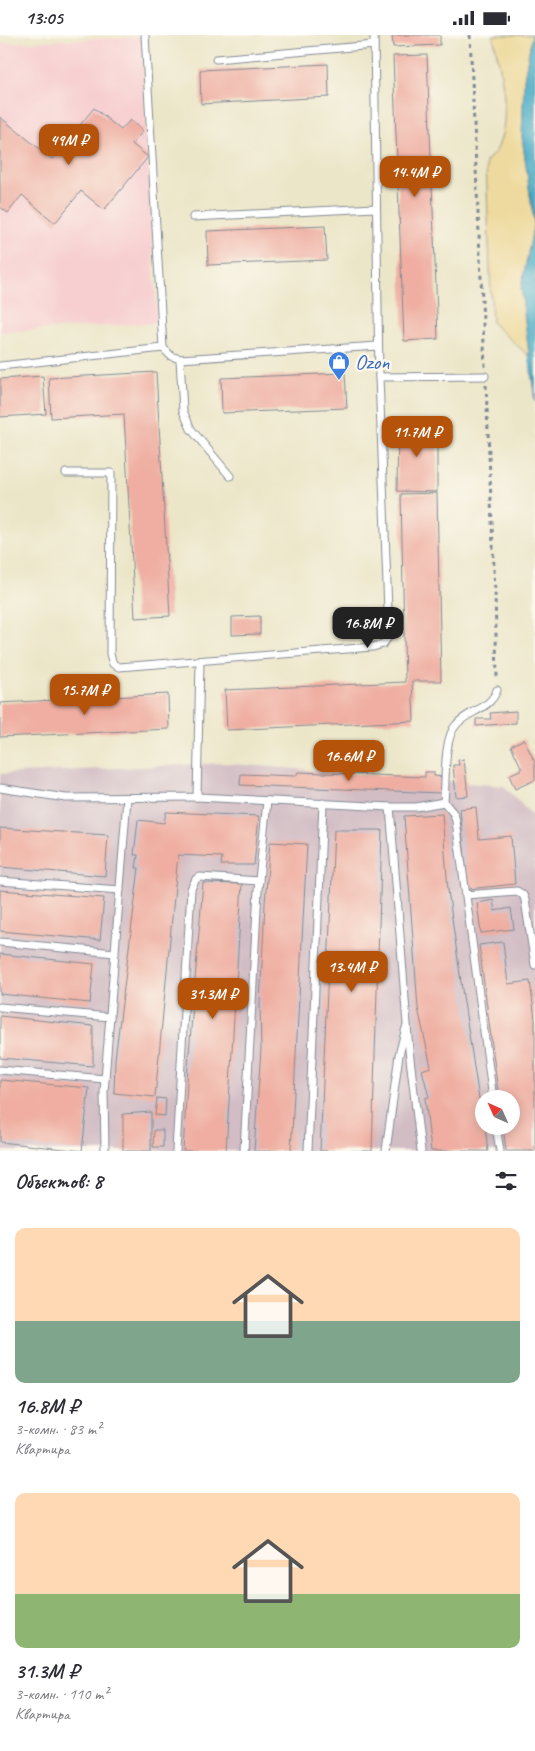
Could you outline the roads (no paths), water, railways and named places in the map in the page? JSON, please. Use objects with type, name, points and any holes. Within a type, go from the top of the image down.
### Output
[{"type":"lane","points":[[145,35],[163,348],[171,356],[180,359],[378,346]]},
{"type":"lane","points":[[66,473],[111,473],[110,654],[113,663],[119,667],[373,647],[383,644],[389,636],[378,346],[374,35]]},
{"type":"lane","points":[[216,59],[374,45]]},
{"type":"lane","points":[[193,217],[376,208]]},
{"type":"lane","points":[[0,366],[163,348]]},
{"type":"lane","points":[[180,359],[183,411],[191,429],[230,475]]},
{"type":"lane","points":[[379,377],[485,376]]},
{"type":"lane","points":[[197,797],[200,661]]},
{"type":"lane","points":[[492,1090],[456,821],[454,813],[444,802],[448,747],[453,729],[456,723],[489,703],[494,697],[496,690]]},
{"type":"lane","points":[[0,789],[66,799],[197,797],[390,807],[416,807],[444,802]]},
{"type":"lane","points":[[106,1151],[105,1079],[127,798]]},
{"type":"lane","points":[[244,1151],[259,881],[267,801]]},
{"type":"lane","points":[[308,1151],[323,803]]},
{"type":"lane","points":[[390,807],[407,1023],[421,1151]]},
{"type":"lane","points":[[176,1151],[191,889],[196,879],[200,877],[259,881]]},
{"type":"lane","points":[[0,881],[120,890]]},
{"type":"lane","points":[[466,895],[517,891],[523,895],[526,899],[535,965]]},
{"type":"lane","points":[[0,942],[115,953]]},
{"type":"lane","points":[[0,1007],[110,1017]]},
{"type":"lane","points":[[386,1151],[399,1055],[407,1023]]},
{"type":"lane","points":[[0,1070],[105,1079]]},
{"type":"lane","points":[[497,1135],[500,1151]]},
{"type":"water","points":[[532,35],[535,35],[535,402],[521,288],[534,223],[522,137],[524,79]]},
{"type":"place","name":"Ozon","points":[[339,381]]}]
